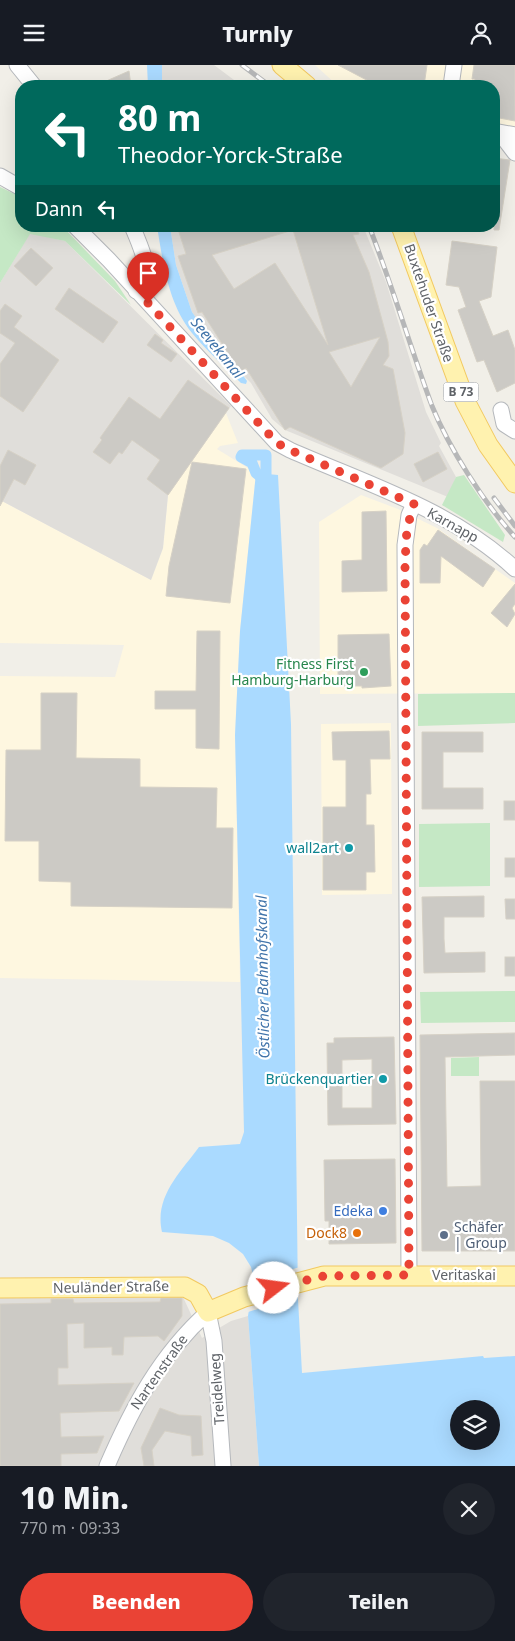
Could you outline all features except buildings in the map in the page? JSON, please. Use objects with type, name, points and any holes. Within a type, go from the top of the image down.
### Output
[{"type":"main road","points":[[282,65],[300,80]]},
{"type":"main road","name":"Buxtehuder Straße","points":[[403,232],[464,401],[488,445],[515,483]]},
{"type":"main road","name":"Veritaskai","points":[[208,1312],[244,1297],[304,1280],[344,1274],[515,1276]]},
{"type":"main road","name":"Neuländer Straße","points":[[0,1288],[185,1287],[198,1294],[208,1312]]},
{"type":"street","points":[[17,65],[29,80]]},
{"type":"street","points":[[452,80],[454,65]]},
{"type":"street","points":[[500,132],[515,135]]},
{"type":"street","points":[[500,136],[515,153]]},
{"type":"street","points":[[0,176],[15,185]]},
{"type":"street","name":"Karnapp","points":[[81,232],[277,443],[462,527],[485,543],[515,569]]},
{"type":"street","points":[[134,232],[144,258],[146,274],[146,281],[136,291]]},
{"type":"street","points":[[501,411],[504,424],[515,431]]},
{"type":"street","points":[[409,1275],[405,545],[410,515],[414,504]]},
{"type":"street","name":"Nartenstraße","points":[[107,1466],[128,1418],[148,1383],[178,1341],[208,1312]]},
{"type":"street","name":"Treidelweg","points":[[208,1312],[213,1331],[223,1466]]},
{"type":"shaded area","points":[[162,65],[214,65],[234,80],[162,80]]},
{"type":"shaded area","points":[[315,65],[515,65],[515,129],[500,127],[500,80],[331,80]]},
{"type":"shaded area","points":[[171,232],[365,232],[386,282],[426,412],[441,443],[439,446],[456,477],[448,497],[285,430],[272,419],[251,383],[240,372],[226,352],[214,343],[192,312],[176,265]]},
{"type":"shaded area","points":[[30,233],[65,241],[231,406],[168,495],[163,548],[151,580],[0,500],[0,283]]},
{"type":"shaded area","points":[[226,413],[238,443],[220,446],[217,449],[256,473],[240,631],[235,735],[240,982],[0,978],[0,676],[115,677],[124,645],[0,643],[0,500],[151,580],[163,548],[168,495]]},
{"type":"shaded area","points":[[361,495],[398,509],[437,528],[515,583],[515,693],[320,694],[319,522]]},
{"type":"shaded area","points":[[391,723],[392,894],[322,895],[321,724]]},
{"type":"shaded area","points":[[183,1297],[202,1338],[231,1321],[248,1316],[259,1466],[0,1466],[0,1298]]},
{"type":"green space","points":[[0,187],[15,194],[15,232],[68,232],[115,281],[131,305],[65,241],[30,234],[0,283]]},
{"type":"green space","points":[[464,475],[505,535],[503,542],[442,505],[456,477]]},
{"type":"green space","points":[[515,693],[515,723],[418,726],[418,694]]},
{"type":"green space","points":[[490,823],[490,886],[419,887],[419,824]]},
{"type":"green space","points":[[515,991],[515,1022],[421,1023],[420,992]]},
{"type":"green space","points":[[479,1057],[479,1076],[451,1076],[451,1058]]},
{"type":"water","points":[[147,65],[162,65],[162,80],[148,80]]},
{"type":"water","points":[[158,232],[171,232],[176,265],[192,312],[214,343],[226,352],[247,381],[246,384],[241,383],[210,353],[184,321],[172,296]]},
{"type":"water","name":"Östlicher Bahnhofskanal","points":[[256,473],[278,475],[291,724],[298,1299],[302,1373],[483,1356],[484,1358],[515,1356],[515,1466],[259,1466],[248,1316],[254,1279],[251,1267],[243,1254],[229,1243],[213,1236],[162,1232],[161,1219],[165,1197],[170,1186],[199,1147],[240,1144],[244,1132],[235,735],[240,631]]},
{"type":"pier","points":[[300,1267],[300,1296],[248,1312],[251,1281]]},
{"type":"waterway","name":"Seevekanal","points":[[266,481],[256,473],[252,463],[241,457],[242,455],[266,455],[266,487]]},
{"type":"railway","points":[[242,65],[262,80]]},
{"type":"railway","points":[[371,232],[439,422],[468,474],[491,508],[515,537]]},
{"type":"railway","points":[[494,498],[515,526]]},
{"type":"place","name":"Fitness First Hamburg-Harburg","points":[[364,672]]},
{"type":"place","name":"wall2art","points":[[349,848]]},
{"type":"place","name":"Brückenquartier","points":[[383,1079]]},
{"type":"place","name":"Edeka","points":[[383,1211]]},
{"type":"place","name":"Dock8","points":[[357,1233]]},
{"type":"place","name":"Schäfer | Group","points":[[444,1235]]},
{"type":"route","points":[[148,303],[277,443],[414,504],[407,528],[405,545],[404,675],[409,1275],[344,1274],[308,1279],[274,1288]]}]
